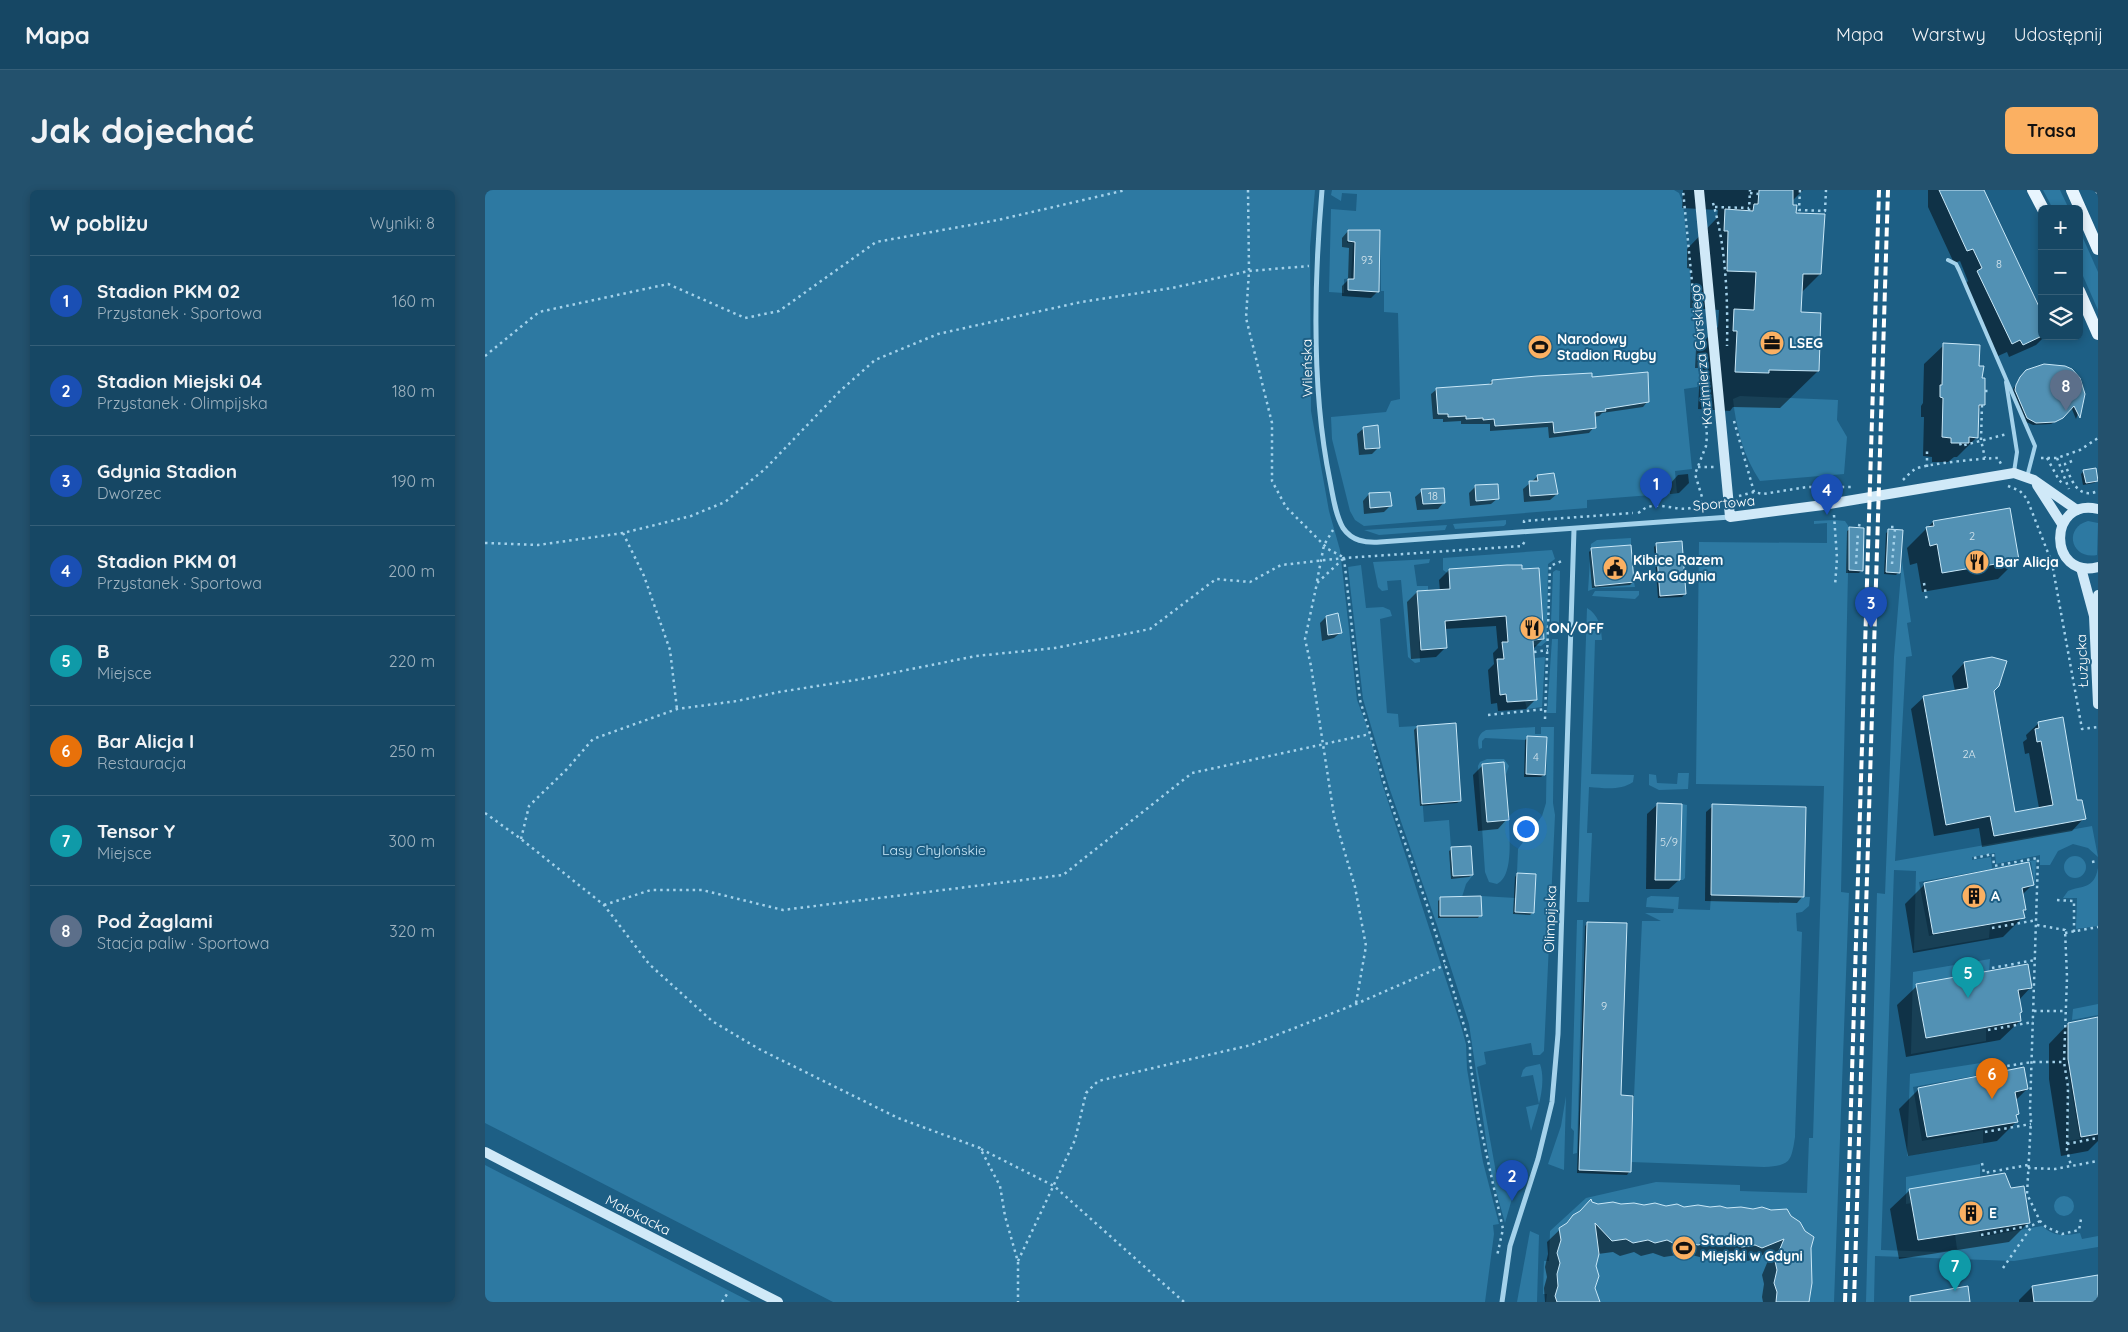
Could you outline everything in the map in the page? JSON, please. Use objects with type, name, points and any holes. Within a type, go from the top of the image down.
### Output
[{"type":"main road","points":[[2033,190],[2041,205]]},
{"type":"main road","points":[[2072,190],[2098,249]]},
{"type":"main road","points":[[2081,295],[2098,334]]},
{"type":"street","name":"Wileńska","points":[[1322,190],[1317,266],[1319,409],[1323,449],[1339,520],[1353,538]]},
{"type":"street","name":"Kazimierza Górskiego","points":[[1699,190],[1730,517]]},
{"type":"street","name":"Sportowa","points":[[1353,538],[1371,543],[1730,517],[1823,505],[2014,473],[2030,478],[2077,510]]},
{"type":"street","points":[[2030,478],[2062,524]]},
{"type":"street","points":[[2098,509],[2090,507],[2077,510],[2062,524],[2059,533],[2062,551],[2067,559],[2081,568],[2098,567]]},
{"type":"street","name":"Olimpijska","points":[[1502,1302],[1510,1246],[1546,1132],[1555,1084],[1574,529]]},
{"type":"street","name":"Łużycka","points":[[2081,568],[2094,616],[2098,704]]},
{"type":"street","name":"Łużycka","points":[[2094,616],[2098,595]]},
{"type":"street","name":"Małokacka","points":[[485,1152],[778,1302]]},
{"type":"lane","points":[[1948,260],[1956,264],[1959,270],[2035,446],[2030,478]]},
{"type":"lane","points":[[2005,375],[2017,452],[2014,473]]},
{"type":"path","points":[[485,356],[539,312],[668,284],[745,318],[779,311],[875,242],[998,220],[1125,190]]},
{"type":"path","points":[[1247,190],[1249,271],[1246,318],[1272,423],[1272,482],[1286,507],[1324,545],[1344,558]]},
{"type":"path","points":[[1524,526],[1524,520],[1641,512],[1649,507],[1667,505],[1687,510],[1698,504],[1702,497],[1695,474],[1706,446],[1707,436],[1683,190]]},
{"type":"path","points":[[1800,190],[1799,210],[1825,211],[1825,190]]},
{"type":"path","points":[[1715,207],[1749,209],[1750,192],[1758,194]]},
{"type":"path","points":[[1712,199],[1718,218],[1727,304],[1727,349]]},
{"type":"path","points":[[485,543],[538,545],[623,533],[691,516],[725,502],[765,469],[840,391],[875,360],[938,334],[1081,302],[1171,288],[1249,271],[1317,266]]},
{"type":"path","points":[[1985,391],[1990,391]]},
{"type":"path","points":[[1981,405],[1981,440],[1985,458]]},
{"type":"path","points":[[1733,417],[1755,492]]},
{"type":"path","points":[[1960,443],[1961,446],[2008,433]]},
{"type":"path","points":[[2039,458],[2057,458],[2081,450],[2098,438]]},
{"type":"path","points":[[1927,452],[1927,466]]},
{"type":"path","points":[[1901,482],[1917,468],[1927,466],[1998,458],[2002,466]]},
{"type":"path","points":[[2047,458],[2059,480],[2069,490],[2057,458]]},
{"type":"path","points":[[2072,461],[2065,464],[2076,488],[2086,493],[2098,492]]},
{"type":"path","points":[[1698,468],[1719,466]]},
{"type":"path","points":[[1739,466],[1747,467]]},
{"type":"path","points":[[2007,485],[2020,491],[2027,499],[2052,563],[2082,729],[2098,727]]},
{"type":"path","points":[[1738,496],[1755,492],[1763,494],[1807,487],[1856,487]]},
{"type":"path","points":[[1833,511],[1836,540],[1835,586]]},
{"type":"path","points":[[1339,520],[1324,545],[1305,639],[1311,666],[1334,816],[1355,887],[1365,946],[1356,1004]]},
{"type":"path","points":[[1858,525],[1864,526]]},
{"type":"path","points":[[1892,564],[1894,528]]},
{"type":"path","points":[[1856,564],[1858,532]]},
{"type":"path","points":[[623,533],[644,576],[670,650],[677,709]]},
{"type":"path","points":[[521,839],[529,806],[567,769],[593,739],[677,709],[737,701],[779,692],[862,679],[976,656],[1055,648],[1150,629],[1216,579],[1249,582],[1281,565],[1344,558],[1522,546],[1525,541]]},
{"type":"path","points":[[1317,583],[1344,558]]},
{"type":"path","points":[[1344,558],[1360,700],[1387,792],[1427,905],[1469,1044],[1478,1116],[1503,1229]]},
{"type":"path","points":[[1545,719],[1550,566],[1562,560],[1572,559]]},
{"type":"path","points":[[1924,584],[1927,602]]},
{"type":"path","points":[[1548,631],[1561,631]]},
{"type":"path","points":[[1534,652],[1548,650]]},
{"type":"path","points":[[1488,715],[1546,709]]},
{"type":"path","points":[[604,905],[651,890],[702,890],[783,910],[1063,875],[1192,773],[1370,734]]},
{"type":"path","points":[[485,813],[604,905],[649,964],[712,1021],[759,1049],[898,1118],[980,1148],[1054,1186],[1184,1302]]},
{"type":"path","points":[[1974,858],[1993,854],[1994,866],[2038,858],[2029,1109],[2031,1124],[2027,1194],[2040,1221],[2051,1230],[2068,1234],[2079,1230],[2081,1220]]},
{"type":"path","points":[[2092,862],[2098,861]]},
{"type":"path","points":[[2057,900],[2075,901],[2074,932]]},
{"type":"path","points":[[1992,928],[2037,920]]},
{"type":"path","points":[[2037,925],[2065,930],[2067,977],[2064,1062],[2068,1087],[2067,1144],[2071,1166]]},
{"type":"path","points":[[2065,933],[2098,927]]},
{"type":"path","points":[[1992,968],[2035,960]]},
{"type":"path","points":[[1018,1262],[1075,1140],[1086,1093],[1098,1081],[1251,1045],[1356,1004],[1445,965]]},
{"type":"path","points":[[2034,1011],[2066,1011]]},
{"type":"path","points":[[1988,1030],[2033,1022]]},
{"type":"path","points":[[1988,1069],[2032,1062],[2064,1062]]},
{"type":"path","points":[[1985,1132],[2031,1124]]},
{"type":"path","points":[[2067,1144],[2098,1138]]},
{"type":"path","points":[[980,1148],[1000,1186],[1005,1216],[1018,1262],[1017,1302]]},
{"type":"path","points":[[1982,1163],[1984,1173],[2028,1167],[2055,1169],[2098,1162]]},
{"type":"path","points":[[1981,1235],[2033,1225],[2040,1221]]},
{"type":"path","points":[[2003,1268],[2033,1225]]},
{"type":"green space","name":"Lasy Chylońskie","points":[[485,190],[1315,190],[1310,247],[1311,411],[1329,511],[1340,550],[1357,700],[1370,734],[1381,780],[1466,1044],[1467,1069],[1483,1162],[1499,1224],[1493,1225],[1494,1234],[1485,1302],[833,1302],[485,1123]]},
{"type":"green space","name":"Narodowy Stadion Rugby","points":[[1332,190],[1674,190],[1679,193],[1683,203],[1700,382],[1697,387],[1684,389],[1692,469],[1675,471],[1677,493],[1587,500],[1587,508],[1364,526],[1355,520],[1350,511],[1332,439],[1331,417],[1386,412],[1391,401],[1400,399],[1398,313],[1384,312],[1384,291],[1381,291],[1380,230],[1348,229],[1347,243],[1353,243],[1351,278],[1344,279],[1344,293],[1329,292],[1331,209],[1356,211],[1357,194],[1342,193],[1341,201],[1331,195]]},
{"type":"green space","points":[[2043,190],[2060,190],[2067,205],[2051,205]]},
{"type":"green space","points":[[2083,238],[2098,272],[2098,310],[2083,276]]},
{"type":"green space","points":[[1740,396],[1838,400],[1837,420],[1847,437],[1844,474],[1760,481],[1745,452],[1736,421],[1733,399]]},
{"type":"green space","points":[[1506,520],[1504,526],[1455,529],[1453,524]]},
{"type":"green space","points":[[1814,521],[1845,521],[1849,527],[1841,892],[1849,893],[1834,1302],[1546,1302],[1547,1294],[1543,1294],[1544,1261],[1549,1261],[1550,1231],[1586,1198],[1656,1182],[1740,1185],[1740,1191],[1807,1193],[1809,1138],[1813,1138],[1824,786],[1696,784],[1699,542],[1827,543],[1827,523],[1814,524]]},
{"type":"green space","points":[[2088,521],[2098,523],[2097,555],[2081,553],[2073,542],[2075,530]]},
{"type":"green space","points":[[1447,525],[1445,530],[1379,535],[1364,530]]},
{"type":"green space","points":[[1631,538],[1631,545],[1591,548],[1595,586],[1634,582],[1635,587],[1596,588],[1588,591],[1591,544],[1597,540]]},
{"type":"green space","points":[[1552,550],[1555,559],[1548,564],[1547,641],[1541,646],[1534,645],[1533,640],[1544,639],[1539,568],[1522,569],[1521,565],[1449,569],[1449,574],[1443,570],[1443,558]]},
{"type":"green space","points":[[1430,559],[1429,563],[1414,565],[1417,586],[1428,586],[1428,590],[1417,592],[1420,662],[1415,663],[1408,657],[1401,580],[1387,581],[1388,590],[1382,591],[1378,587],[1373,562]]},
{"type":"green space","points":[[1902,561],[1911,622],[1907,623],[1912,656],[1906,657],[1895,861],[2092,826],[2098,857],[2088,848],[2073,844],[2058,851],[2050,865],[2040,865],[2040,855],[1996,864],[1995,853],[1972,857],[1972,860],[1991,857],[1992,868],[2036,860],[2035,886],[2031,862],[1919,882],[1929,936],[1990,925],[1989,938],[1914,951],[1916,871],[1894,870],[1881,1250],[1939,1252],[1957,1249],[1955,1234],[1979,1230],[1980,1237],[2042,1226],[2046,1230],[2060,1235],[2080,1233],[2082,1239],[2098,1236],[2098,1247],[2014,1261],[1875,1256],[1874,1302],[1866,1302],[1877,893],[1885,894],[1894,657]]},
{"type":"green space","points":[[1361,565],[1366,608],[1383,607],[1390,610],[1392,616],[1380,619],[1387,713],[1398,714],[1399,727],[1417,726],[1424,822],[1449,820],[1453,876],[1473,875],[1466,884],[1462,897],[1440,897],[1441,916],[1481,916],[1481,896],[1516,898],[1515,912],[1534,913],[1536,874],[1517,873],[1518,849],[1542,816],[1546,803],[1547,737],[1527,736],[1527,740],[1485,738],[1482,741],[1482,748],[1479,749],[1478,740],[1481,733],[1486,730],[1535,727],[1535,734],[1541,734],[1541,727],[1554,727],[1553,803],[1555,815],[1544,1051],[1540,1055],[1533,1055],[1531,1043],[1484,1052],[1486,1064],[1477,1067],[1497,1178],[1508,1176],[1515,1188],[1505,1223],[1491,1173],[1469,1024],[1389,787],[1363,699],[1348,567]]},
{"type":"green space","points":[[1556,570],[1560,571],[1559,624],[1551,622],[1553,572]]},
{"type":"green space","points":[[1595,591],[1639,591],[1639,595],[1635,599],[1592,596]]},
{"type":"green space","points":[[1587,608],[1599,622],[1602,640],[1595,640],[1591,774],[1634,775],[1633,782],[1623,787],[1589,787],[1587,833],[1592,833],[1589,902],[1577,902]]},
{"type":"green space","points":[[1552,639],[1558,639],[1556,713],[1547,713]]},
{"type":"green space","points":[[1545,657],[1542,707],[1527,709],[1525,701],[1537,699],[1535,658]]},
{"type":"green space","points":[[1487,759],[1504,759],[1509,766],[1506,774],[1482,765],[1487,822],[1509,820],[1510,845],[1508,864],[1506,873],[1497,884],[1489,882],[1485,872],[1478,766],[1480,762]]},
{"type":"green space","points":[[1678,773],[1689,773],[1688,789],[1659,790],[1649,785],[1649,774],[1656,775],[1657,783],[1677,784]]},
{"type":"green space","points":[[1682,804],[1687,805],[1685,878],[1680,880]]},
{"type":"green space","points":[[2075,856],[2083,859],[2086,867],[2083,875],[2075,878],[2067,875],[2064,867],[2067,859]]},
{"type":"green space","points":[[2098,868],[2098,926],[2076,929],[2077,898],[2063,898],[2068,891],[2087,886],[2094,880]]},
{"type":"green space","points":[[1711,895],[1810,897],[1809,906],[1802,912],[1796,913],[1797,931],[1802,932],[1795,1137],[1792,1152],[1788,1161],[1779,1165],[1764,1167],[1631,1162],[1642,921],[1661,921],[1645,913],[1673,913],[1674,909],[1646,907],[1647,898],[1651,896],[1679,897],[1678,909],[1710,910]]},
{"type":"green space","points":[[1577,920],[1583,920],[1577,1153],[1573,1154],[1574,1131],[1571,1128]]},
{"type":"green space","points":[[1990,959],[1989,971],[1916,985],[1926,1038],[1986,1027],[1986,1041],[1911,1054],[1913,972]]},
{"type":"green space","points":[[2098,1004],[2098,1015],[2072,1020],[2073,1009]]},
{"type":"green space","points":[[1987,1062],[1985,1074],[1913,1087],[1922,1141],[1983,1130],[1983,1143],[1907,1156],[1910,1074]]},
{"type":"green space","points":[[1540,1064],[1542,1089],[1539,1104],[1533,1075],[1521,1077],[1526,1067]]},
{"type":"green space","points":[[2068,1071],[2080,1139],[2068,1141]]},
{"type":"green space","points":[[1566,1096],[1564,1170],[1548,1164],[1561,1126]]},
{"type":"green space","points":[[1539,1104],[1536,1115],[1531,1131],[1526,1107]]},
{"type":"green space","points":[[1980,1164],[1980,1178],[1909,1189],[1912,1203],[1906,1204],[1906,1177]]},
{"type":"green space","points":[[485,1165],[751,1302],[485,1302]]},
{"type":"green space","points":[[2064,1196],[2071,1199],[2074,1206],[2071,1213],[2064,1216],[2057,1213],[2054,1206],[2057,1199]]},
{"type":"green space","points":[[1530,1231],[1539,1235],[1537,1302],[1517,1302]]},
{"type":"building","points":[[1759,190],[1793,190],[1793,205],[1797,205],[1796,213],[1825,214],[1821,274],[1803,274],[1801,312],[1821,313],[1819,371],[1769,370],[1769,373],[1735,372],[1737,331],[1733,331],[1734,309],[1754,310],[1756,272],[1727,271],[1728,231],[1724,231],[1725,209],[1753,211],[1754,204],[1758,204]]},
{"type":"building","points":[[1939,190],[1984,190],[2038,305],[2038,338],[2023,345],[2020,340],[2012,344],[1977,271],[1982,268],[1973,249],[1967,251]]},
{"type":"building","points":[[1348,230],[1380,230],[1379,292],[1348,290],[1348,279],[1354,279],[1355,242],[1348,241]]},
{"type":"building","points":[[1943,343],[1980,345],[1979,366],[1984,366],[1982,378],[1985,378],[1985,405],[1979,405],[1978,438],[1969,437],[1969,443],[1951,443],[1951,438],[1942,437],[1943,398],[1940,397],[1940,385],[1942,385]]},
{"type":"building","points":[[2044,364],[2065,366],[2072,369],[2080,378],[2085,394],[2080,418],[2074,406],[2063,418],[2055,422],[2036,423],[2027,418],[2015,390],[2016,385],[2026,370]]},
{"type":"building","points":[[1648,372],[1649,402],[1595,412],[1596,428],[1554,433],[1553,422],[1495,426],[1494,419],[1466,419],[1466,416],[1448,417],[1448,414],[1438,414],[1436,388],[1492,384],[1492,380],[1537,376],[1592,373],[1592,377]]},
{"type":"building","points":[[1378,425],[1380,448],[1365,449],[1363,427]]},
{"type":"building","points":[[2096,468],[2098,481],[2086,483],[2083,470]]},
{"type":"building","points":[[1554,473],[1558,494],[1530,496],[1529,481],[1538,481],[1537,475]]},
{"type":"building","points":[[1498,484],[1499,499],[1476,501],[1475,485]]},
{"type":"building","points":[[1444,488],[1445,503],[1423,504],[1421,489]]},
{"type":"building","points":[[1390,492],[1392,506],[1370,508],[1369,493]]},
{"type":"building","points":[[2010,508],[2019,560],[1942,573],[1937,544],[1930,546],[1926,527],[1934,526],[1933,521]]},
{"type":"building","points":[[1849,527],[1864,528],[1863,571],[1849,570]]},
{"type":"building","points":[[1888,529],[1903,530],[1900,573],[1886,572]]},
{"type":"building","points":[[1682,541],[1686,594],[1660,596],[1656,543]]},
{"type":"building","points":[[1631,545],[1634,582],[1595,586],[1591,548]]},
{"type":"building","points":[[1522,565],[1522,569],[1539,568],[1544,639],[1533,640],[1537,700],[1507,702],[1506,694],[1500,695],[1497,659],[1504,659],[1502,642],[1508,642],[1506,616],[1445,621],[1447,648],[1421,650],[1417,591],[1450,589],[1449,569]]},
{"type":"building","points":[[1338,613],[1342,633],[1328,635],[1326,616]]},
{"type":"building","points":[[1992,657],[2007,661],[1999,686],[1994,691],[2015,812],[2053,805],[2041,741],[2037,742],[2035,729],[2039,728],[2038,722],[2063,717],[2077,800],[2082,800],[2086,819],[1994,836],[1990,816],[1946,825],[1923,696],[1968,688],[1964,662]]},
{"type":"building","points":[[1456,723],[1461,801],[1422,804],[1417,726]]},
{"type":"building","points":[[1527,736],[1547,737],[1545,775],[1526,774]]},
{"type":"building","points":[[1504,762],[1509,820],[1487,822],[1482,764]]},
{"type":"building","points":[[1657,803],[1682,804],[1680,880],[1655,880]]},
{"type":"building","points":[[1712,804],[1806,807],[1804,897],[1711,895]]},
{"type":"building","points":[[1471,846],[1473,875],[1453,876],[1451,847]]},
{"type":"building","name":"A","points":[[2029,862],[2034,885],[2022,888],[2026,910],[2023,910],[2025,918],[1933,934],[1924,883]]},
{"type":"building","points":[[1517,873],[1536,874],[1534,913],[1515,912]]},
{"type":"building","points":[[1481,896],[1482,916],[1440,916],[1440,897]]},
{"type":"building","points":[[1587,922],[1627,923],[1621,1095],[1633,1096],[1631,1172],[1579,1170]]},
{"type":"building","points":[[2028,964],[2032,988],[2018,990],[2022,1012],[2020,1013],[2021,1021],[1926,1038],[1916,984]]},
{"type":"building","points":[[2098,1017],[2098,1134],[2081,1137],[2068,1059],[2068,1023]]},
{"type":"building","points":[[2024,1067],[2028,1089],[2015,1092],[2019,1114],[2016,1115],[2018,1122],[1927,1137],[1918,1088]]},
{"type":"building","name":"E","points":[[2005,1173],[2011,1188],[2024,1186],[2030,1223],[1918,1240],[1909,1189]]},
{"type":"building","points":[[1591,1199],[1592,1202],[1598,1204],[1613,1202],[1644,1205],[1655,1203],[1666,1206],[1677,1204],[1684,1207],[1698,1205],[1753,1209],[1762,1207],[1771,1210],[1787,1209],[1791,1216],[1800,1222],[1805,1231],[1814,1237],[1811,1248],[1812,1283],[1809,1302],[1776,1302],[1777,1292],[1774,1283],[1777,1270],[1775,1261],[1784,1239],[1762,1248],[1755,1245],[1742,1247],[1730,1243],[1721,1246],[1706,1243],[1698,1245],[1686,1242],[1677,1245],[1667,1240],[1655,1243],[1648,1240],[1633,1243],[1626,1239],[1612,1241],[1595,1223],[1599,1254],[1596,1266],[1599,1276],[1595,1288],[1600,1302],[1557,1302],[1555,1296],[1560,1263],[1557,1253],[1561,1240],[1559,1228],[1567,1223]]},
{"type":"building","points":[[2098,1275],[2098,1302],[2034,1302],[2032,1286]]},
{"type":"building","points":[[1968,1286],[1970,1302],[1910,1302],[1910,1296]]},
{"type":"railway","points":[[1845,1302],[1879,190]]},
{"type":"railway","points":[[1854,1302],[1888,190]]},
{"type":"place","name":"LSEG","points":[[1772,343]]},
{"type":"place","name":"Narodowy Stadion Rugby","points":[[1540,347]]},
{"type":"place","name":"Pod Żaglami","points":[[2066,411]]},
{"type":"place","name":"Stadion PKM 02","points":[[1656,509]]},
{"type":"place","name":"Stadion PKM 01","points":[[1827,515]]},
{"type":"place","name":"Bar Alicja","points":[[1977,562]]},
{"type":"place","name":"Kibice Razem Arka Gdynia","points":[[1615,568]]},
{"type":"place","name":"ON/OFF","points":[[1532,628]]},
{"type":"place","name":"Gdynia Stadion","points":[[1871,628]]},
{"type":"place","name":"A","points":[[1974,896]]},
{"type":"place","name":"B","points":[[1968,998]]},
{"type":"place","name":"Bar Alicja I","points":[[1992,1099]]},
{"type":"place","name":"Stadion Miejski 04","points":[[1512,1201]]},
{"type":"place","name":"E","points":[[1971,1213]]},
{"type":"place","name":"Stadion Miejski w Gdyni","points":[[1684,1248]]},
{"type":"place","name":"Tensor Y","points":[[1955,1291]]}]
